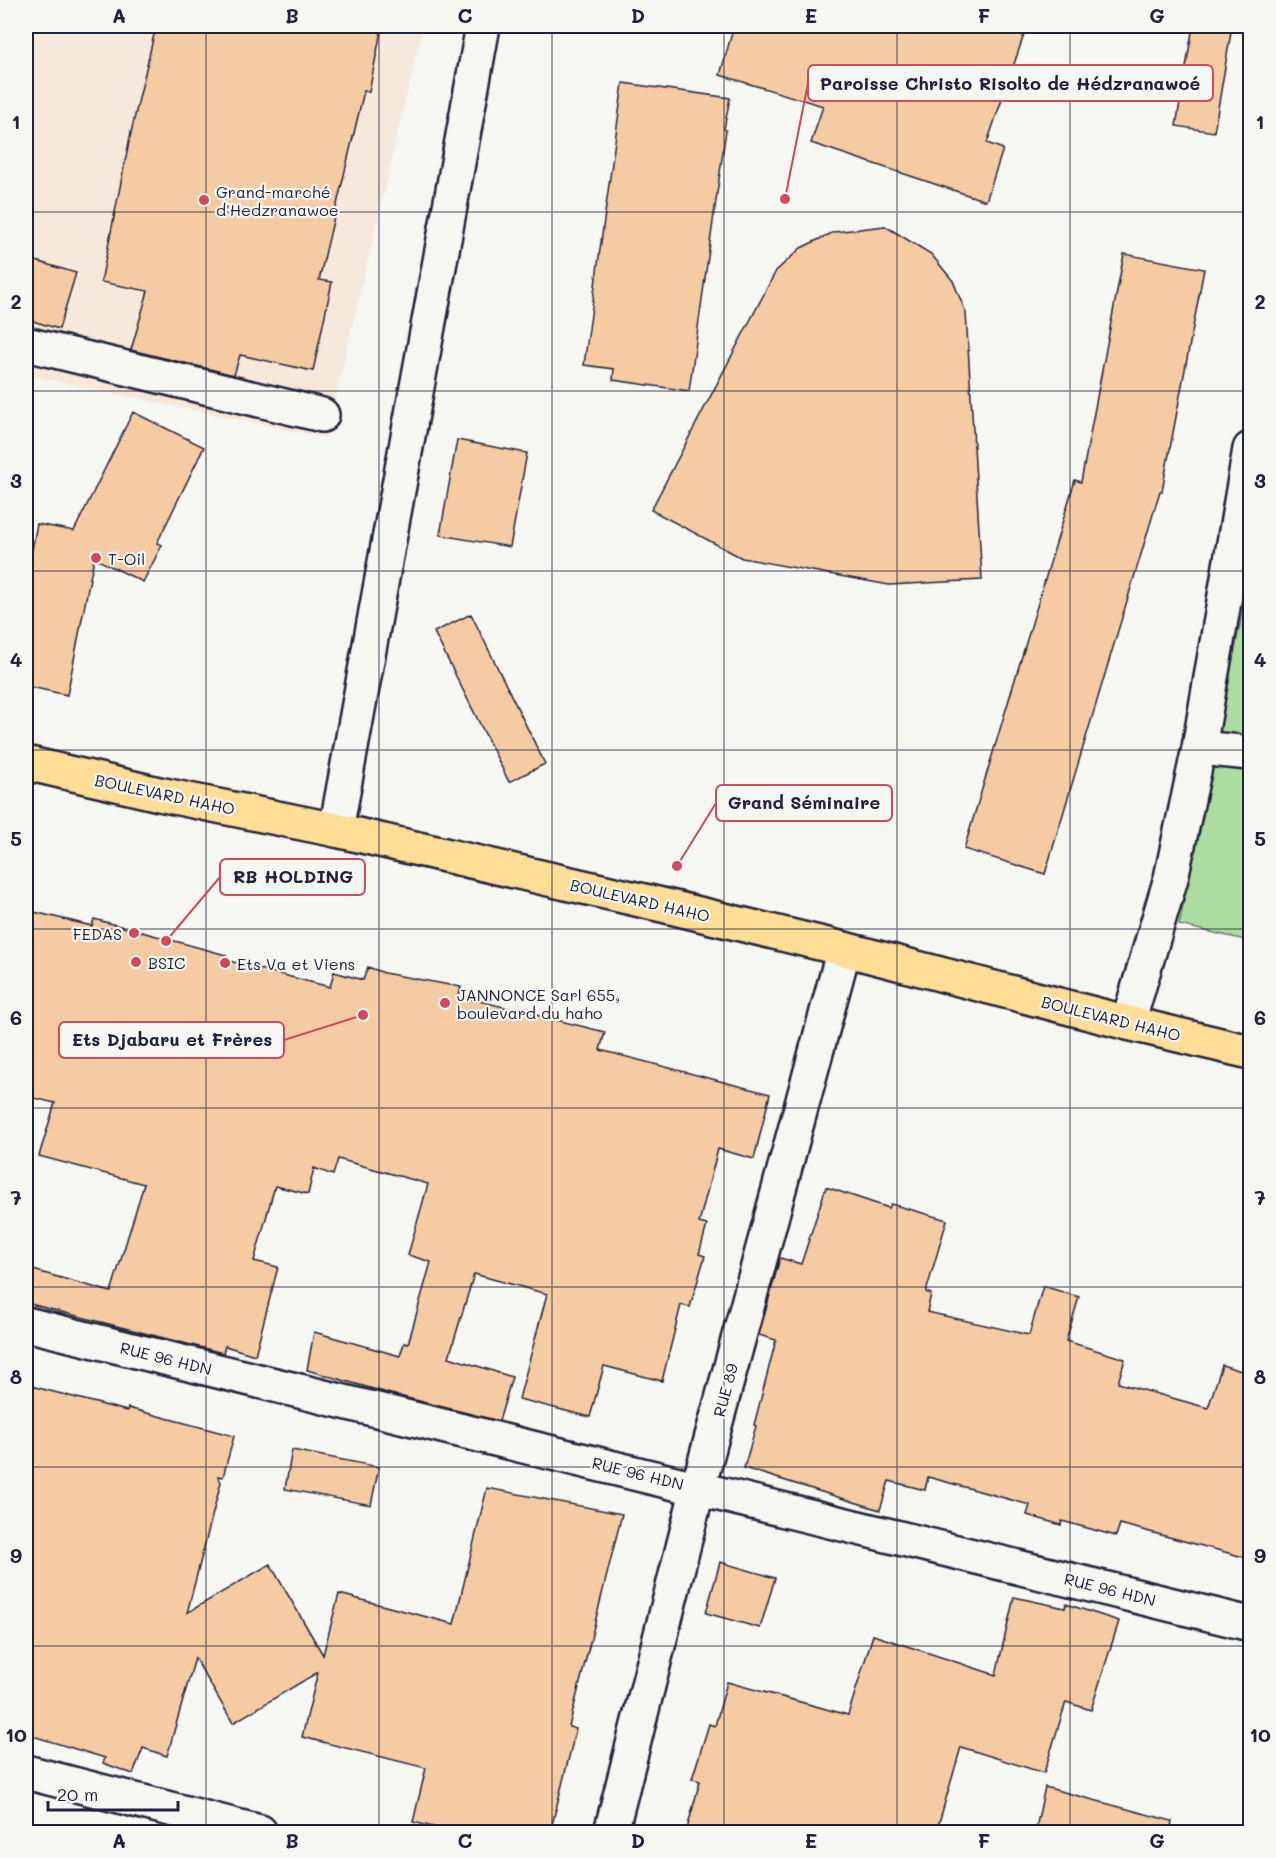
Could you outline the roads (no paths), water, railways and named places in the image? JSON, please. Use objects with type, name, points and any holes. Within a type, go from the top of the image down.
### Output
[{"type":"main road","name":"BOULEVARD HAHO","points":[[26,763],[159,794],[336,830],[844,949],[1128,1023],[1251,1052]]},
{"type":"street","points":[[336,830],[483,26]]},
{"type":"street","points":[[26,344],[322,415]]},
{"type":"street","points":[[1128,1023],[1171,878],[1199,748],[1251,449]]},
{"type":"street","points":[[1199,748],[1251,753]]},
{"type":"street","name":"RUE 89","points":[[611,1833],[698,1488],[844,949]]},
{"type":"street","name":"RUE 96 HDN","points":[[26,1324],[1251,1624]]},
{"type":"street","points":[[26,1772],[260,1833]]},
{"type":"place","name":"Paroisse Christo Risolto de Hédzranawoé","points":[[785,199]]},
{"type":"place","name":"Grand-marché d'Hedzranawoe","points":[[204,200]]},
{"type":"place","name":"T-Oil","points":[[96,558]]},
{"type":"place","name":"Grand Séminaire","points":[[677,866]]},
{"type":"place","name":"FEDAS","points":[[134,933]]},
{"type":"place","name":"RB HOLDING","points":[[166,941]]},
{"type":"place","name":"BSIC","points":[[136,962]]},
{"type":"place","name":"Ets Va et Viens","points":[[225,963]]},
{"type":"place","name":"JANNONCE Sarl 655, boulevard du haho","points":[[445,1003]]},
{"type":"place","name":"Ets Djabaru et Frères","points":[[363,1015]]}]
